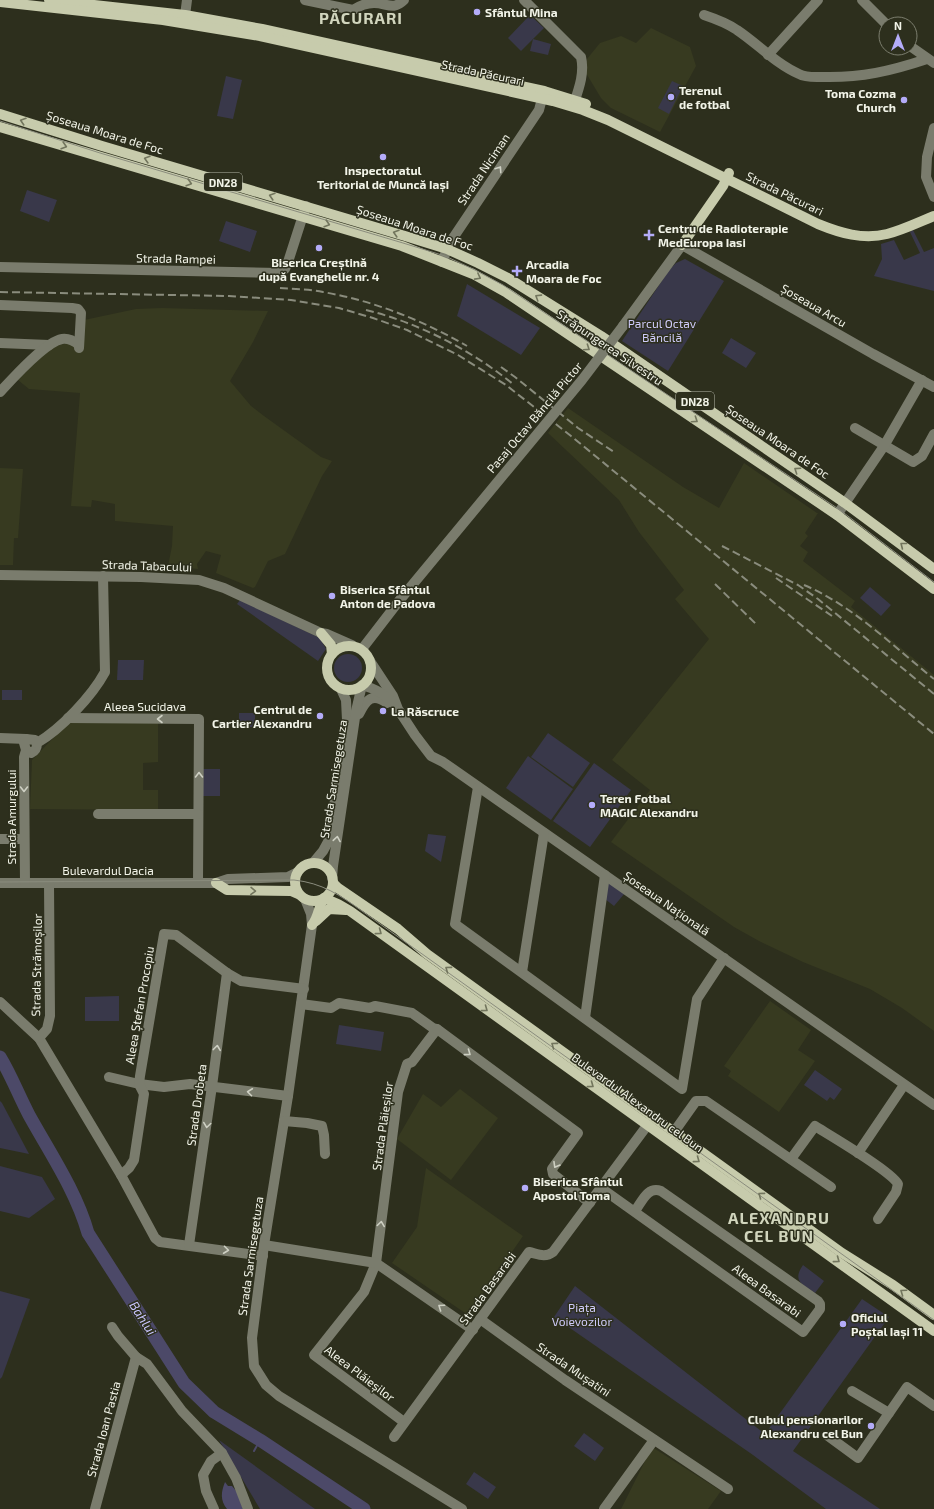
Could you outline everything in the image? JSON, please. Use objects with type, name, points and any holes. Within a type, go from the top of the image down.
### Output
[{"type":"main road","name":"Strada Păcurari","points":[[49,0],[185,19],[543,95],[574,103],[728,176],[840,226],[858,229],[887,228],[934,210]]},
{"type":"main road","name":"Strada Păcurari","points":[[0,2],[185,19]]},
{"type":"main road","name":"Șoseaua Moara de Foc","points":[[1,116],[447,249],[478,263],[508,278],[601,336],[845,503],[934,569]]},
{"type":"main road","name":"Șoseaua Moara de Foc","points":[[0,127],[402,246],[442,262]]},
{"type":"main road","name":"Strada Păcurari","points":[[728,176],[818,224],[838,232],[857,236],[877,236],[888,234],[934,216]]},
{"type":"main road","points":[[682,245],[723,186],[728,176]]},
{"type":"main road","name":"Străpungerea Silvestru","points":[[442,262],[473,274],[507,293],[837,515],[934,589]]},
{"type":"main road","points":[[321,633],[331,646],[332,654]]},
{"type":"main road","points":[[352,645],[362,649],[366,653],[370,662],[371,670],[369,676],[362,685],[351,690],[341,689],[332,683],[328,673],[328,661],[332,654],[340,648],[352,645]]},
{"type":"main road","points":[[302,897],[294,885],[296,873],[303,866],[312,863],[325,867],[331,873],[333,880],[331,890],[324,898],[314,923]]},
{"type":"main road","name":"Bulevardul Alexandru cel Bun","points":[[333,880],[338,888],[413,941],[427,954],[650,1121],[934,1331]]},
{"type":"main road","points":[[216,883],[227,890],[291,892],[316,901],[324,898]]},
{"type":"main road","name":"Bulevardul Alexandru cel Bun","points":[[324,898],[350,911],[650,1121],[674,1132],[842,1253],[888,1281],[934,1315]]},
{"type":"main road","points":[[314,923],[329,909],[350,911]]},
{"type":"street","points":[[185,19],[187,0]]},
{"type":"street","points":[[305,0],[353,10],[359,6],[374,3],[391,6],[399,4],[404,0]]},
{"type":"street","points":[[524,0],[581,58],[580,84],[574,103]]},
{"type":"street","points":[[768,55],[818,0]]},
{"type":"street","points":[[862,0],[878,16]]},
{"type":"street","points":[[704,15],[738,30],[768,55],[798,74],[807,76],[841,78],[872,75],[930,61]]},
{"type":"street","points":[[918,52],[930,61]]},
{"type":"street","name":"Strada Niciman","points":[[442,262],[449,244],[539,110],[543,95]]},
{"type":"street","points":[[934,128],[927,157],[926,177],[934,197]]},
{"type":"street","name":"Strada Rampei","points":[[0,267],[278,273],[285,268],[288,262],[306,206]]},
{"type":"street","name":"Șoseaua Arcu","points":[[682,245],[873,354],[934,386]]},
{"type":"street","name":"Pasaj Octav Băncilă Pictor","points":[[362,649],[399,601],[602,355],[682,245]]},
{"type":"street","points":[[0,305],[72,308],[81,313],[79,347],[68,339],[57,340],[38,353],[0,392]]},
{"type":"street","points":[[0,343],[49,345]]},
{"type":"street","points":[[837,515],[884,446],[922,380]]},
{"type":"street","points":[[855,428],[913,462],[922,456],[934,434]]},
{"type":"street","name":"Strada Tabacului","points":[[0,575],[103,576],[182,579],[205,582],[224,588],[321,633],[327,634],[352,645]]},
{"type":"street","points":[[37,743],[46,738],[68,718],[98,684],[105,672],[103,576]]},
{"type":"street","name":"Șoseaua Națională","points":[[370,662],[393,696],[398,709],[407,723],[431,756],[443,762],[724,958],[832,1036],[934,1105]]},
{"type":"street","name":"Șoseaua Națională","points":[[362,685],[382,693],[398,709]]},
{"type":"street","name":"Strada Sarmisegetuza","points":[[333,880],[333,866],[355,721],[362,685]]},
{"type":"street","name":"Strada Sarmisegetuza","points":[[312,863],[323,851],[328,840],[347,720],[346,700],[341,689]]},
{"type":"street","points":[[355,721],[365,702],[375,697],[386,702],[407,723]]},
{"type":"street","name":"Aleea Sucidava","points":[[68,718],[199,719],[198,883]]},
{"type":"street","points":[[0,738],[35,740],[37,743]]},
{"type":"street","name":"Strada Amurgului","points":[[25,883],[24,757],[26,750],[24,743],[26,739]]},
{"type":"street","points":[[26,750],[31,753],[37,748],[37,743]]},
{"type":"street","points":[[478,787],[455,924],[682,1089],[697,999],[724,958]]},
{"type":"street","points":[[98,814],[198,814]]},
{"type":"street","points":[[522,972],[544,833]]},
{"type":"street","points":[[0,839],[24,839]]},
{"type":"street","name":"Bulevardul Dacia","points":[[0,883],[216,883],[228,879],[288,877],[296,873]]},
{"type":"street","points":[[584,1018],[605,876]]},
{"type":"street","name":"Strada Strămoșilor","points":[[0,1002],[39,1038],[46,1029],[50,1016],[50,883]]},
{"type":"street","name":"Strada Sarmisegetuza","points":[[302,897],[314,923],[263,1251],[252,1338],[254,1366],[266,1385],[278,1396],[462,1509]]},
{"type":"street","name":"Aleea Ștefan Procopiu","points":[[120,1175],[129,1168],[134,1160],[144,1094],[139,1084],[164,934],[176,935],[227,973]]},
{"type":"street","points":[[227,973],[241,981],[304,989]]},
{"type":"street","name":"Strada Drobeta","points":[[189,1245],[227,973]]},
{"type":"street","points":[[301,1004],[331,1008],[339,1003],[370,1008],[375,1006],[412,1013],[437,1030],[578,1133],[552,1169],[553,1174],[590,1203]]},
{"type":"street","name":"Strada Plăieșilor","points":[[376,1262],[398,1092],[407,1064],[412,1062],[437,1030]]},
{"type":"street","points":[[39,1038],[120,1175],[155,1238],[160,1242],[376,1262],[472,1330]]},
{"type":"street","name":"Aleea Ștefan Procopiu","points":[[109,1077],[139,1084],[164,1087],[190,1084],[288,1096]]},
{"type":"street","points":[[858,1153],[904,1084]]},
{"type":"street","points":[[674,1132],[696,1102],[706,1101],[832,1187]]},
{"type":"street","points":[[284,1121],[322,1126],[325,1154]]},
{"type":"street","name":"Strada Basarabi","points":[[394,1437],[529,1252],[543,1256],[553,1252],[650,1121]]},
{"type":"street","points":[[790,1159],[815,1126],[858,1153],[893,1178],[898,1184],[896,1192],[878,1219]]},
{"type":"street","name":"Aleea Basarabi","points":[[601,1188],[803,1332],[820,1309],[820,1304],[818,1301],[661,1190],[654,1189],[649,1191],[635,1211]]},
{"type":"street","name":"Aleea Plăieșilor","points":[[376,1262],[364,1292],[314,1355],[404,1422]]},
{"type":"street","name":"Strada Mușatini","points":[[480,1319],[565,1380],[728,1489]]},
{"type":"street","points":[[112,1327],[136,1357],[147,1364],[182,1411],[222,1454],[236,1478],[248,1509]]},
{"type":"street","name":"Strada Ioan Pastia","points":[[95,1509],[136,1357]]},
{"type":"street","points":[[828,1436],[858,1458],[907,1387],[934,1406]]},
{"type":"street","points":[[852,1391],[889,1413]]},
{"type":"street","points":[[604,1509],[654,1440]]},
{"type":"street","points":[[214,1509],[206,1491],[202,1475],[211,1461],[222,1454]]},
{"type":"shaded area","points":[[651,28],[690,47],[696,66],[660,132],[611,108],[601,98],[586,73],[587,59],[600,43],[621,36],[636,43]]},
{"type":"shaded area","points":[[162,308],[268,311],[253,342],[230,381],[251,406],[321,457],[332,461],[322,476],[285,554],[268,561],[255,587],[253,588],[216,573],[221,555],[206,551],[197,564],[198,569],[168,566],[172,546],[173,526],[115,521],[115,504],[92,500],[91,507],[71,506],[80,393],[29,389],[18,380],[44,353],[55,346],[68,343],[72,345],[84,320],[136,309]]},
{"type":"shaded area","points":[[568,408],[683,487],[719,508],[744,463],[818,513],[805,533],[808,536],[800,546],[808,552],[803,561],[855,601],[851,607],[934,675],[934,1031],[902,1008],[870,989],[803,962],[734,927],[611,842],[650,790],[612,760],[709,639],[675,599],[684,590],[639,532],[619,500],[548,433]]},
{"type":"shaded area","points":[[0,468],[23,469],[18,538],[14,538],[13,565],[0,565]]},
{"type":"shaded area","points":[[158,721],[158,762],[143,763],[143,790],[158,790],[158,810],[30,809],[32,760],[69,722]]},
{"type":"shaded area","points":[[770,1001],[811,1030],[798,1050],[815,1061],[779,1112],[728,1076],[731,1071],[724,1066]]},
{"type":"shaded area","points":[[460,1089],[498,1118],[451,1180],[397,1139],[423,1094],[441,1107]]},
{"type":"shaded area","points":[[426,1168],[523,1236],[468,1315],[392,1263],[417,1227]]},
{"type":"shaded area","points":[[652,1447],[721,1491],[708,1509],[621,1509]]},
{"type":"shaded area","points":[[225,1482],[228,1486],[232,1486],[237,1492],[243,1509],[227,1509],[225,1506],[222,1496]]},
{"type":"green space","points":[[530,15],[544,28],[521,51],[508,38]]},
{"type":"green space","points":[[533,39],[551,44],[548,55],[530,51]]},
{"type":"green space","points":[[226,76],[242,80],[233,119],[217,116]]},
{"type":"green space","name":"Terenul de fotbal","points":[[672,81],[683,86],[669,114],[658,108]]},
{"type":"green space","points":[[27,190],[57,200],[49,222],[20,211]]},
{"type":"green space","points":[[226,221],[257,231],[250,252],[219,241]]},
{"type":"green space","points":[[913,230],[924,252],[934,248],[934,291],[874,276],[882,259],[881,244],[894,240],[904,260],[920,253],[910,232]]},
{"type":"green space","name":"Parcul Octav Băncilă","points":[[685,259],[724,281],[668,371],[622,341],[669,270],[676,263]]},
{"type":"green space","points":[[467,284],[540,328],[521,355],[457,316]]},
{"type":"green space","points":[[731,338],[756,353],[746,368],[722,353]]},
{"type":"green space","points":[[870,587],[891,605],[881,616],[860,598]]},
{"type":"green space","points":[[240,600],[320,638],[326,649],[318,661],[237,604]]},
{"type":"green space","points":[[348,654],[358,658],[362,668],[358,678],[348,682],[338,678],[334,668],[338,658]]},
{"type":"green space","points":[[118,660],[144,660],[143,680],[117,680]]},
{"type":"green space","points":[[2,690],[22,690],[22,700],[2,700]]},
{"type":"green space","points":[[239,713],[255,713],[255,727],[239,727]]},
{"type":"green space","points":[[548,733],[590,763],[573,787],[531,757]]},
{"type":"green space","points":[[528,756],[573,789],[551,820],[506,788]]},
{"type":"green space","name":"Teren Fotbal MAGIC Alexandru","points":[[594,763],[631,790],[590,847],[553,821]]},
{"type":"green space","points":[[202,769],[220,769],[220,796],[203,796]]},
{"type":"green space","points":[[428,834],[446,836],[441,862],[425,851]]},
{"type":"green space","points":[[613,883],[625,893],[614,906],[605,899],[607,884]]},
{"type":"green space","points":[[119,996],[119,1021],[85,1021],[85,997]]},
{"type":"green space","points":[[339,1025],[384,1032],[381,1051],[336,1044]]},
{"type":"green space","points":[[815,1070],[842,1089],[834,1100],[830,1097],[827,1101],[804,1085]]},
{"type":"green space","points":[[0,1101],[2,1103],[29,1154],[0,1148]]},
{"type":"green space","points":[[0,1166],[42,1177],[55,1199],[29,1218],[0,1211]]},
{"type":"green space","points":[[803,1265],[824,1281],[815,1293],[800,1282],[798,1275]]},
{"type":"green space","name":"Piața Voievozilor","points":[[575,1286],[765,1434],[862,1299],[889,1317],[793,1451],[880,1509],[826,1509],[753,1455],[554,1317]]},
{"type":"green space","points":[[0,1291],[30,1299],[0,1379]]},
{"type":"green space","points":[[584,1433],[604,1448],[595,1461],[574,1446]]},
{"type":"green space","points":[[219,1440],[315,1509],[260,1509]]},
{"type":"green space","points":[[474,1472],[496,1487],[488,1499],[466,1484]]},
{"type":"waterway","name":"Bahlui","points":[[0,1057],[29,1115],[70,1187],[88,1233],[184,1383],[214,1412],[260,1440],[364,1509]]},
{"type":"waterway","points":[[254,1451],[260,1440]]},
{"type":"tram line","points":[[0,121],[100,153],[445,256],[475,270],[503,285],[840,510],[934,582]]},
{"type":"tram line","points":[[0,882],[294,880],[322,887],[354,905],[934,1320]]},
{"type":"railway","points":[[280,288],[318,291],[379,306],[433,328],[467,346]]},
{"type":"railway","points":[[0,292],[229,296],[291,300],[339,308],[407,330],[458,355],[506,385],[571,436],[934,734]]},
{"type":"railway","points":[[366,310],[405,322],[444,339],[480,360],[513,384]]},
{"type":"railway","points":[[501,367],[578,428],[614,452]]},
{"type":"railway","points":[[722,546],[798,585],[818,599],[934,694]]},
{"type":"railway","points":[[776,578],[832,616]]},
{"type":"railway","points":[[715,584],[757,625]]},
{"type":"railway","points":[[804,585],[822,593],[856,615],[934,679]]},
{"type":"place","name":"Sfântul Mina","points":[[477,12]]},
{"type":"place","name":"Terenul de fotbal","points":[[671,97]]},
{"type":"place","name":"Toma Cozma Church","points":[[904,100]]},
{"type":"place","name":"Inspectoratul Teritorial de Muncă Iași","points":[[383,157]]},
{"type":"place","name":"Centru de Radioterapie MedEuropa Iasi","points":[[649,235]]},
{"type":"place","name":"Biserica Creștină după Evanghelie nr. 4","points":[[319,248]]},
{"type":"place","name":"Arcadia Moara de Foc","points":[[517,271]]},
{"type":"place","name":"Biserica Sfântul Anton de Padova","points":[[332,596]]},
{"type":"place","name":"La Răscruce","points":[[383,711]]},
{"type":"place","name":"Centrul de Cartier Alexandru","points":[[320,716]]},
{"type":"place","name":"Teren Fotbal MAGIC Alexandru","points":[[592,805]]},
{"type":"place","name":"Biserica Sfântul Apostol Toma","points":[[525,1188]]},
{"type":"place","name":"Oficiul Poștal Iași 11","points":[[843,1324]]},
{"type":"place","name":"Clubul pensionarilor Alexandru cel Bun","points":[[871,1426]]},
{"type":"district","name":"PĂCURARI","points":[[361,17]]},
{"type":"district","name":"ALEXANDRU CEL BUN","points":[[779,1226]]}]
